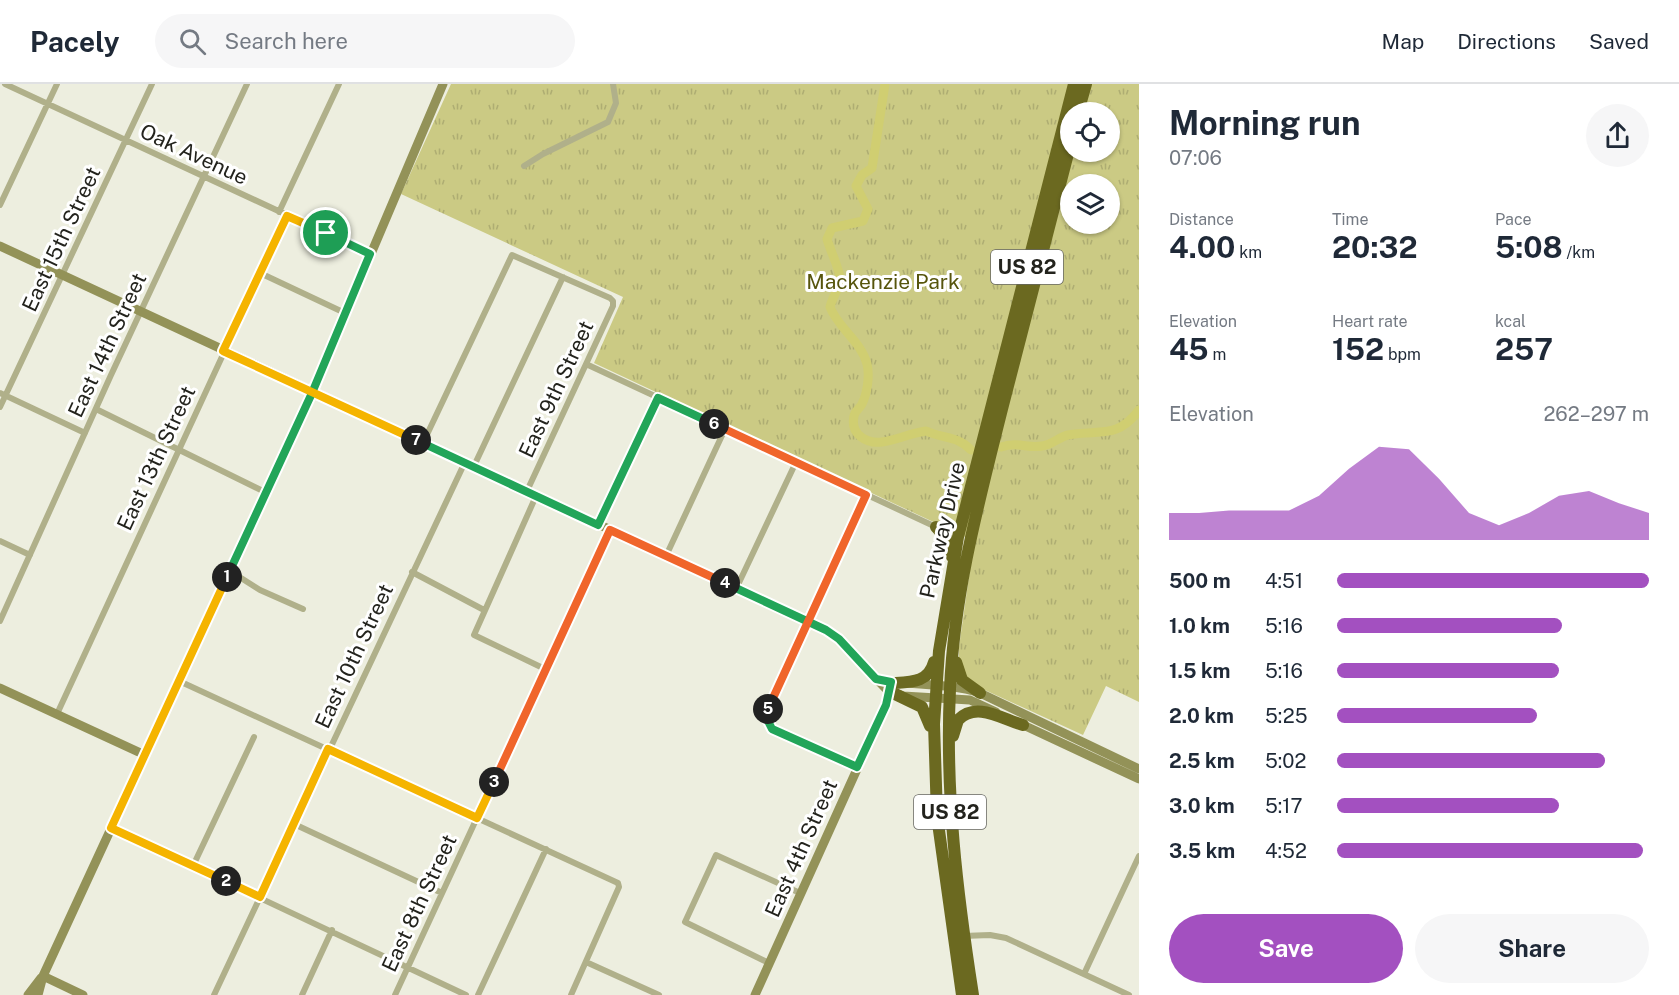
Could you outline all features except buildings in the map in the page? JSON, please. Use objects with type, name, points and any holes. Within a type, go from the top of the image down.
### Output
[{"type":"highway","name":"Parkway Drive","points":[[962,995],[952,847],[949,758],[950,693],[964,540],[1074,84]]},
{"type":"highway","points":[[1081,102],[1086,84]]},
{"type":"highway","name":"Parkway Drive","points":[[973,995],[940,840],[934,751],[935,692],[943,616],[952,567],[964,540],[1066,162]]},
{"type":"highway","points":[[936,527],[948,540],[952,567]]},
{"type":"highway","points":[[893,687],[921,680],[928,675],[934,664],[943,616]]},
{"type":"highway","points":[[955,632],[957,669],[962,680],[980,693]]},
{"type":"highway","points":[[893,687],[926,712],[934,751]]},
{"type":"highway","points":[[949,758],[955,724],[968,712],[986,711],[1023,725]]},
{"type":"main road","points":[[38,995],[43,976],[312,393],[443,84]]},
{"type":"main road","points":[[0,246],[807,622],[839,639],[876,679],[893,687],[935,692],[980,693],[1139,769]]},
{"type":"main road","points":[[0,687],[145,755]]},
{"type":"main road","name":"East 4th Street","points":[[755,995],[893,687]]},
{"type":"main road","points":[[950,693],[978,703],[1139,779]]},
{"type":"main road","points":[[28,995],[43,976]]},
{"type":"main road","points":[[43,976],[83,995]]},
{"type":"street","name":"Oak Avenue","points":[[5,84],[370,254]]},
{"type":"street","points":[[0,205],[57,84]]},
{"type":"street","name":"East 15th Street","points":[[0,407],[3,394],[63,275],[152,84]]},
{"type":"street","name":"East 14th Street","points":[[0,621],[247,84]]},
{"type":"street","points":[[279,212],[339,84]]},
{"type":"street","points":[[524,166],[543,154],[608,122],[616,104],[613,84]]},
{"type":"street","name":"East 13th Street","points":[[57,714],[287,216]]},
{"type":"street","points":[[423,443],[512,255],[563,277],[474,466]]},
{"type":"street","points":[[260,273],[345,313]]},
{"type":"street","name":"East 9th Street","points":[[527,491],[613,301],[563,277]]},
{"type":"street","points":[[586,364],[964,540]]},
{"type":"street","points":[[3,394],[85,433]]},
{"type":"street","points":[[598,525],[658,398]]},
{"type":"street","points":[[96,409],[267,493]]},
{"type":"street","points":[[666,556],[725,429]]},
{"type":"street","name":"East 10th Street","points":[[214,995],[465,462]]},
{"type":"street","points":[[736,589],[796,462]]},
{"type":"street","points":[[857,767],[774,730],[767,721],[770,706],[866,495]]},
{"type":"street","points":[[537,496],[474,635],[545,669]]},
{"type":"street","name":"East 8th Street","points":[[395,995],[610,530]]},
{"type":"street","points":[[0,541],[30,555]]},
{"type":"street","points":[[230,571],[260,590],[303,609]]},
{"type":"street","points":[[412,572],[459,594],[484,610]]},
{"type":"street","points":[[179,681],[618,883],[619,887],[571,995]]},
{"type":"street","points":[[194,866],[254,737]]},
{"type":"street","points":[[294,824],[442,893]]},
{"type":"street","points":[[111,828],[466,995]]},
{"type":"street","points":[[478,995],[546,849]]},
{"type":"street","points":[[769,963],[685,922],[716,855],[800,893]]},
{"type":"street","points":[[1084,974],[1139,856]]},
{"type":"street","points":[[302,995],[332,930]]},
{"type":"street","points":[[959,936],[998,935],[1129,995]]},
{"type":"street","points":[[586,962],[659,995]]},
{"type":"green space","name":"Mackenzie Park","points":[[451,84],[1139,84],[1139,702],[1106,686],[1083,735],[976,686],[959,670],[959,647],[974,541],[594,363],[623,297],[401,194]]},
{"type":"waterway","points":[[885,84],[872,168],[862,175],[856,186],[868,209],[863,221],[832,228],[827,239],[840,276],[830,307],[838,322],[860,348],[868,369],[867,390],[855,414],[854,428],[861,437],[876,442],[926,431],[960,442],[971,450]]},
{"type":"waterway","points":[[1001,447],[1042,446],[1068,435],[1115,430],[1123,426],[1139,410]]},
{"type":"route","points":[[326,233],[287,216],[223,351],[312,393],[465,462],[598,525],[658,398],[866,495],[807,622],[767,713],[768,723],[774,730],[857,767],[886,705],[891,682],[876,679],[839,639],[826,630],[807,622],[772,606],[610,530],[477,818],[328,749],[260,897],[111,828],[267,493],[312,393],[370,254],[326,233]]}]
